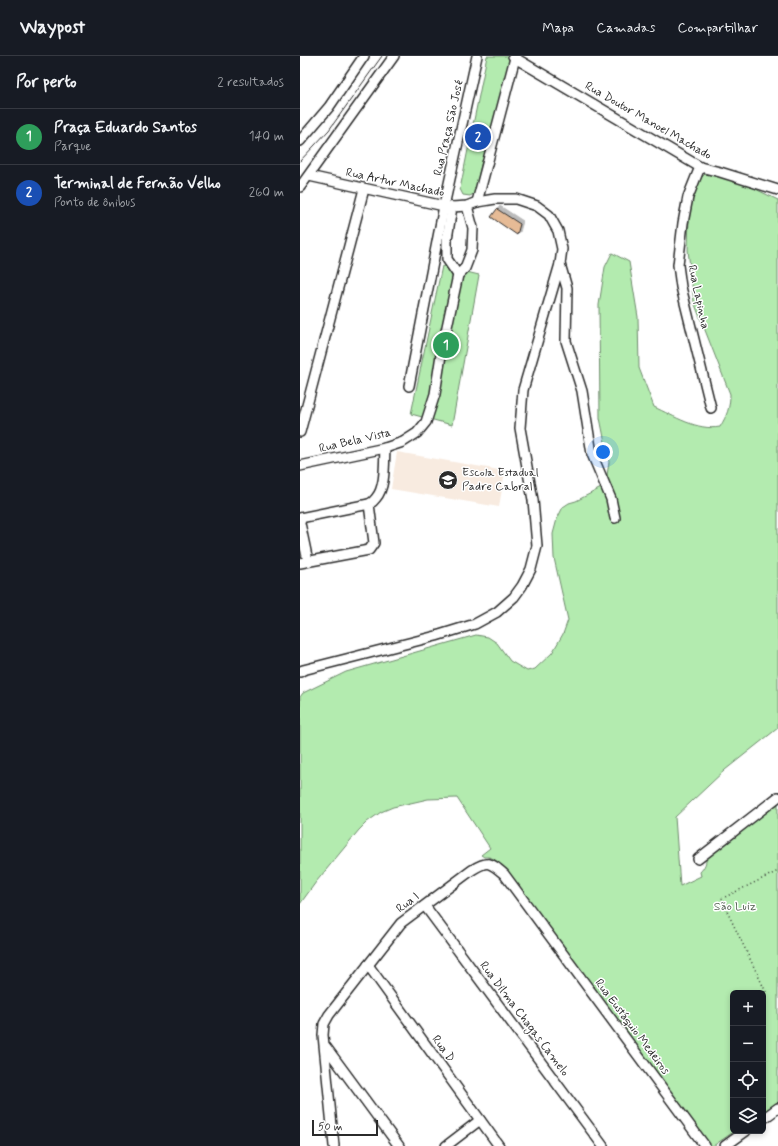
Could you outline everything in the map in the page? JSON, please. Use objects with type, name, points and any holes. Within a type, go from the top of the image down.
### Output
[{"type":"street","points":[[302,135],[329,107],[364,56]]},
{"type":"street","points":[[300,187],[394,56]]},
{"type":"street","name":"Rua Praça São José","points":[[448,206],[478,56]]},
{"type":"street","points":[[476,202],[514,57]]},
{"type":"street","name":"Rua Doutor Manoel Machado","points":[[514,57],[700,168],[720,172],[778,190]]},
{"type":"street","name":"Rua Lapinha","points":[[700,168],[688,197],[678,265],[681,287],[711,408]]},
{"type":"street","name":"Rua Artur Machado","points":[[309,176],[448,206],[467,206],[476,202],[495,199],[516,199],[537,206],[549,215],[558,231],[562,249],[560,264]]},
{"type":"street","points":[[300,432],[364,189]]},
{"type":"street","points":[[448,206],[447,259],[458,275],[465,268],[472,250],[473,228],[467,206]]},
{"type":"street","points":[[409,386],[448,206]]},
{"type":"street","points":[[560,264],[567,288],[566,342],[582,391],[592,454],[611,499],[615,518]]},
{"type":"street","points":[[301,670],[436,636],[475,624],[497,612],[514,597],[522,586],[531,569],[537,546],[534,500],[520,428],[523,390],[560,264]]},
{"type":"street","name":"Rua Bela Vista","points":[[300,466],[385,448],[403,442],[417,434],[426,422],[435,394],[441,355],[458,275]]},
{"type":"street","points":[[300,518],[369,504],[376,499],[383,481],[385,448]]},
{"type":"street","points":[[300,523],[304,562],[370,550],[374,543],[369,504]]},
{"type":"street","points":[[698,859],[778,797]]},
{"type":"street","name":"Rua I","points":[[334,1146],[324,1024],[401,924],[472,870],[481,864],[488,863],[494,865],[504,874],[538,921]]},
{"type":"street","name":"Rua Dilma Chagas Camelo","points":[[425,906],[603,1146]]},
{"type":"street","name":"Rua Eustáquio Medeiros","points":[[538,921],[705,1146]]},
{"type":"street","name":"Rua D","points":[[368,965],[499,1146]]},
{"type":"street","points":[[325,1046],[399,1146]]},
{"type":"street","points":[[766,1117],[778,1108]]},
{"type":"street","points":[[446,1146],[480,1120]]},
{"type":"street","points":[[725,1146],[742,1134]]},
{"type":"path","points":[[765,990],[721,899],[778,871]]},
{"type":"shaded area","name":"Escola Estadual Padre Cabral","points":[[397,452],[505,471],[499,507],[391,489]]},
{"type":"green space","points":[[487,56],[507,56],[510,60],[485,159],[482,160],[475,193],[470,196],[463,195],[460,189]]},
{"type":"green space","name":"São Luiz","points":[[706,173],[737,180],[778,200],[778,728],[725,770],[675,817],[680,886],[701,876],[700,872],[705,865],[707,856],[778,800],[778,1102],[766,1110],[766,990],[730,990],[731,1134],[713,1146],[709,1146],[501,865],[491,858],[481,855],[490,848],[457,798],[428,799],[393,807],[381,812],[359,830],[316,882],[300,904],[300,697],[303,693],[346,672],[476,635],[488,637],[497,643],[510,661],[527,671],[535,669],[552,653],[563,634],[568,620],[554,558],[553,534],[557,519],[563,507],[601,488],[606,482],[609,462],[600,418],[599,305],[605,267],[612,253],[629,262],[638,317],[639,368],[654,407],[694,425],[711,428],[720,427],[729,407],[730,394],[694,302],[688,250],[689,217],[692,200],[701,178]]},
{"type":"green space","points":[[442,266],[479,275],[452,425],[411,414]]},
{"type":"building","points":[[497,209],[520,224],[517,235],[491,217]]},
{"type":"tram line","points":[[300,161],[329,130],[382,56]]},
{"type":"place","name":"Terminal de Fernão Velho","points":[[478,137]]},
{"type":"place","name":"Praça Eduardo Santos","points":[[446,345]]},
{"type":"place","name":"Escola Estadual Padre Cabral","points":[[448,480]]}]
